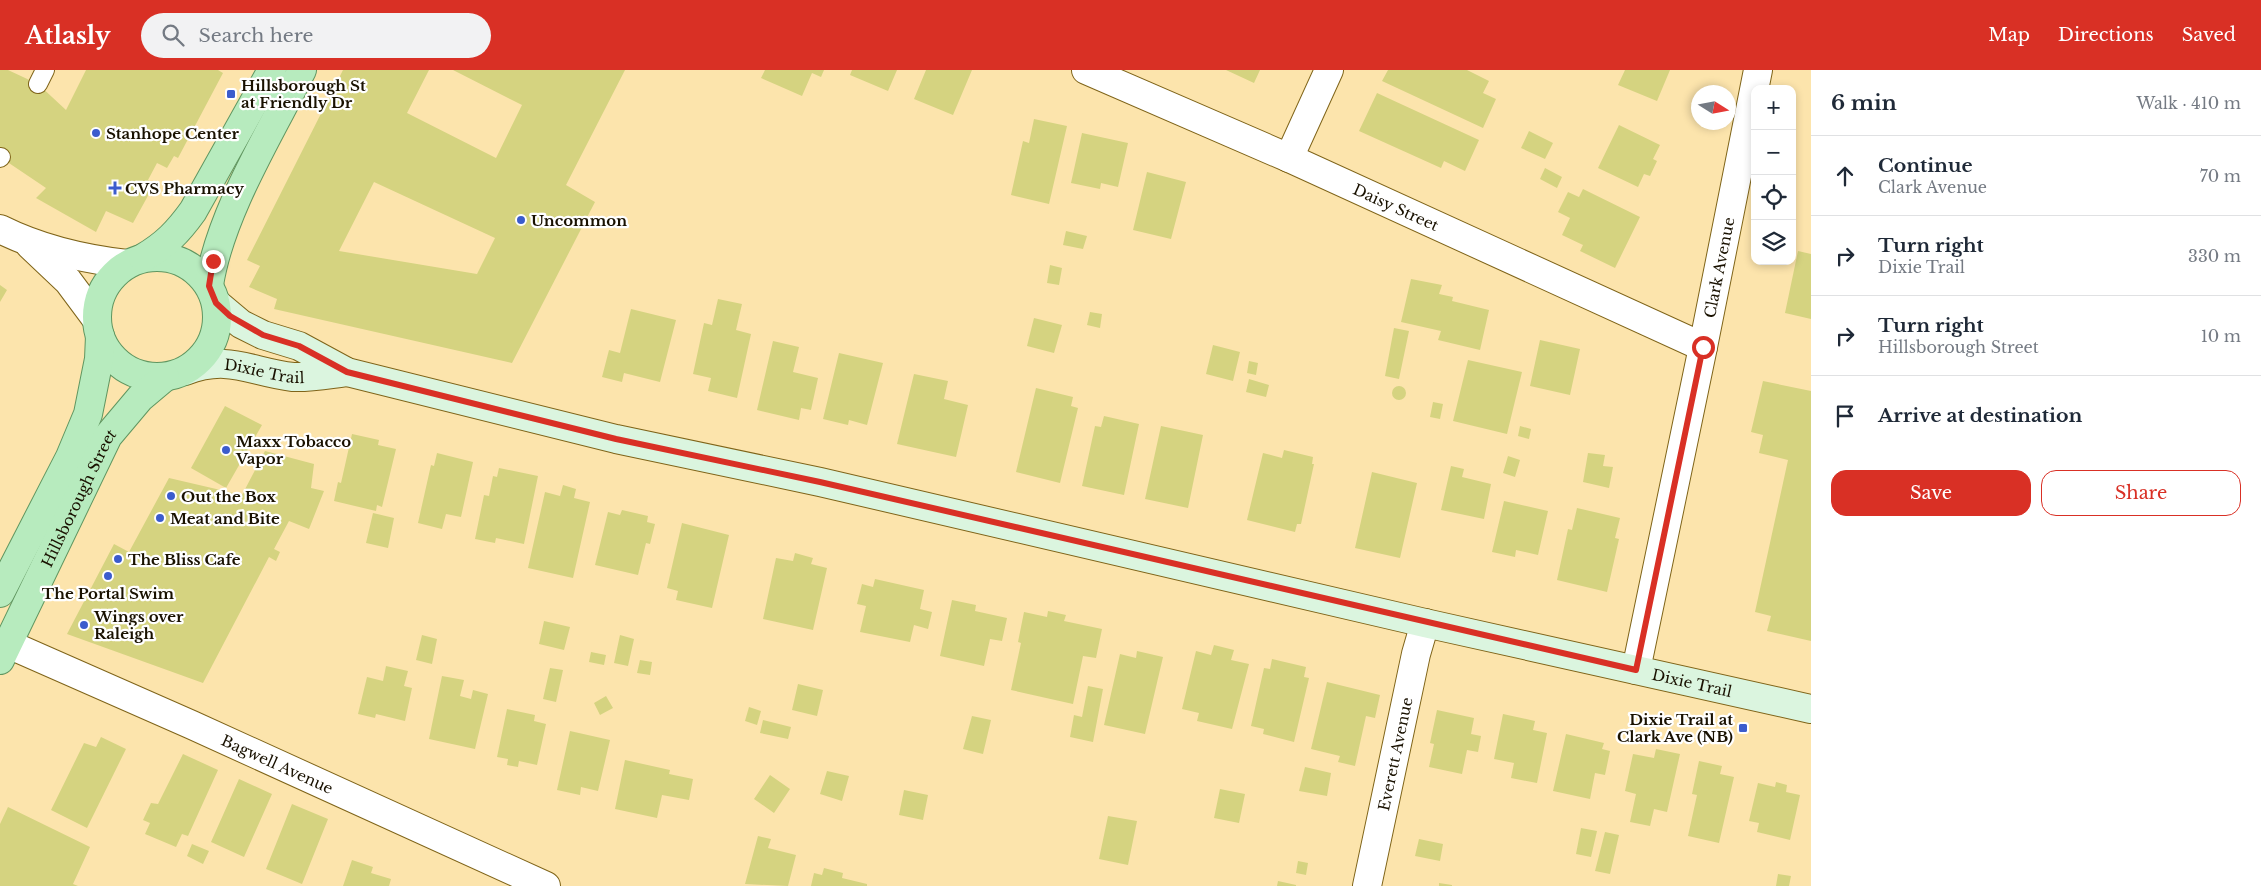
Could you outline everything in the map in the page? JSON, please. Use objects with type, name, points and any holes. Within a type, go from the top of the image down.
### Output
[{"type":"main road","points":[[272,70],[193,212],[177,233],[163,246],[135,261],[111,278],[101,294],[98,328],[110,354],[125,368],[144,376],[175,374],[201,359],[213,342],[218,322],[213,294],[213,261],[225,227],[302,70]]},
{"type":"main road","points":[[135,261],[162,256],[181,260],[197,271],[213,294]]},
{"type":"main road","name":"Dixie Trail","points":[[213,294],[241,324],[263,335],[299,346],[347,372],[616,439],[820,482],[1425,623],[1811,708]]},
{"type":"main road","name":"Hillsborough Street","points":[[0,593],[70,457],[88,414],[99,358],[98,328]]},
{"type":"main road","name":"Dixie Trail","points":[[175,374],[201,365],[217,363],[294,377],[347,372]]},
{"type":"main road","name":"Hillsborough Street","points":[[4,652],[108,436],[140,398],[175,374]]},
{"type":"street","name":"Daisy Street","points":[[1086,70],[1289,158],[1703,347]]},
{"type":"street","points":[[1289,158],[1329,70]]},
{"type":"street","name":"Clark Avenue","points":[[1636,670],[1758,70]]},
{"type":"street","points":[[0,229],[27,242],[81,257],[135,261]]},
{"type":"street","points":[[27,242],[68,281],[98,328]]},
{"type":"street","name":"Everett Avenue","points":[[1367,886],[1414,664],[1425,623]]},
{"type":"street","name":"Bagwell Avenue","points":[[4,652],[184,721],[546,886]]},
{"type":"building","name":"Stanhope Center","points":[[0,70],[8,70],[38,84],[66,110],[86,70],[218,70],[223,73],[178,158],[174,156],[167,168],[157,163],[148,180],[155,183],[133,223],[106,211],[96,232],[36,198],[46,188],[0,157]]},
{"type":"building","name":"Uncommon","points":[[343,70],[429,70],[407,113],[496,158],[522,105],[453,70],[625,70],[566,185],[595,202],[512,363],[274,309],[277,299],[249,287],[260,266],[247,260]],"holes":[[[374,182],[495,238],[477,274],[339,251]]]},
{"type":"building","points":[[765,70],[824,70],[821,77],[812,73],[802,96],[761,78]]},
{"type":"building","points":[[852,70],[897,70],[888,91],[850,75]]},
{"type":"building","points":[[926,70],[972,70],[953,115],[914,99]]},
{"type":"building","points":[[1226,70],[1260,70],[1254,83]]},
{"type":"building","points":[[1388,70],[1467,70],[1489,81],[1483,93],[1496,99],[1483,128],[1382,81]]},
{"type":"building","points":[[1625,70],[1670,70],[1657,101],[1618,85]]},
{"type":"building","points":[[1377,93],[1479,140],[1465,171],[1444,161],[1441,168],[1359,131]]},
{"type":"building","points":[[1034,119],[1067,126],[1049,204],[1011,195],[1023,141],[1029,143]]},
{"type":"building","points":[[1619,125],[1660,145],[1653,159],[1657,161],[1650,176],[1644,174],[1638,187],[1598,168]]},
{"type":"building","points":[[1529,131],[1553,143],[1545,159],[1521,148]]},
{"type":"building","points":[[1082,133],[1128,143],[1118,187],[1101,183],[1100,189],[1071,183]]},
{"type":"building","points":[[1545,168],[1562,177],[1557,188],[1540,179]]},
{"type":"building","points":[[1147,172],[1186,182],[1171,239],[1133,230]]},
{"type":"building","points":[[1583,189],[1640,217],[1615,268],[1580,251],[1583,245],[1562,235],[1570,218],[1558,212],[1568,192],[1579,197]]},
{"type":"building","points":[[1066,231],[1087,236],[1083,249],[1063,245]]},
{"type":"building","points":[[1798,251],[1811,254],[1811,319],[1785,313]]},
{"type":"building","points":[[1050,265],[1062,268],[1059,285],[1047,283]]},
{"type":"building","points":[[1411,279],[1442,285],[1439,294],[1453,297],[1452,301],[1489,310],[1480,350],[1438,340],[1441,331],[1401,322]]},
{"type":"building","points":[[0,285],[7,290],[0,302]]},
{"type":"building","points":[[718,299],[742,304],[736,330],[751,334],[737,398],[708,391],[711,378],[693,374],[704,323],[712,325]]},
{"type":"building","points":[[631,309],[676,320],[660,382],[624,373],[622,382],[602,377],[609,350],[620,353]]},
{"type":"building","points":[[1090,312],[1102,314],[1100,328],[1087,325]]},
{"type":"building","points":[[1034,318],[1062,325],[1054,353],[1027,346]]},
{"type":"building","points":[[1394,328],[1409,331],[1399,379],[1385,376]]},
{"type":"building","points":[[1540,340],[1580,349],[1570,395],[1530,386]]},
{"type":"building","points":[[773,341],[799,347],[793,372],[818,378],[811,410],[801,408],[799,420],[757,410]]},
{"type":"building","points":[[1213,345],[1240,352],[1233,381],[1206,374]]},
{"type":"building","points":[[839,353],[883,363],[867,425],[849,420],[848,425],[823,419]]},
{"type":"building","points":[[1468,360],[1522,372],[1507,434],[1453,421]]},
{"type":"building","points":[[1249,361],[1258,363],[1256,375],[1247,373]]},
{"type":"building","points":[[914,374],[948,381],[944,399],[968,405],[956,457],[897,444]]},
{"type":"building","points":[[1249,379],[1269,385],[1266,397],[1246,392]]},
{"type":"building","points":[[1763,381],[1811,391],[1811,641],[1767,631],[1771,616],[1755,612],[1788,460],[1759,453],[1763,435],[1751,432]]},
{"type":"building","points":[[1399,386],[1404,388],[1406,393],[1404,398],[1399,400],[1394,398],[1392,393],[1394,388]]},
{"type":"building","points":[[1036,388],[1073,397],[1071,406],[1078,408],[1060,483],[1016,472]]},
{"type":"building","points":[[1433,402],[1443,404],[1440,419],[1430,417]]},
{"type":"building","points":[[225,406],[262,425],[226,488],[191,468]]},
{"type":"building","points":[[1104,416],[1139,424],[1124,495],[1082,486],[1095,426],[1101,427]]},
{"type":"building","points":[[1161,426],[1203,435],[1188,508],[1145,499]]},
{"type":"building","points":[[1520,426],[1531,429],[1529,439],[1518,436]]},
{"type":"building","points":[[352,434],[379,440],[378,445],[396,449],[382,507],[377,505],[376,511],[334,501],[338,482],[341,483]]},
{"type":"building","points":[[1284,450],[1313,457],[1312,464],[1314,464],[1301,524],[1297,524],[1295,532],[1247,520],[1263,453],[1282,458]]},
{"type":"building","points":[[265,451],[314,464],[311,488],[324,491],[309,529],[289,521],[274,549],[280,552],[276,561],[269,557],[203,683],[67,634],[114,544],[129,552],[169,478],[242,495]]},
{"type":"building","points":[[437,453],[473,462],[461,517],[446,514],[442,529],[418,523],[431,465],[434,466]]},
{"type":"building","points":[[1588,453],[1605,455],[1603,466],[1613,467],[1609,488],[1583,482]]},
{"type":"building","points":[[1508,456],[1520,460],[1515,477],[1503,473]]},
{"type":"building","points":[[1451,466],[1464,469],[1462,477],[1491,484],[1484,519],[1441,510]]},
{"type":"building","points":[[499,468],[538,476],[524,544],[496,538],[495,543],[475,539],[484,495],[489,496],[493,476],[497,477]]},
{"type":"building","points":[[1372,472],[1417,483],[1400,558],[1355,548]]},
{"type":"building","points":[[563,485],[576,489],[574,498],[590,502],[573,578],[528,568],[545,492],[560,496]]},
{"type":"building","points":[[1504,501],[1548,511],[1538,555],[1516,550],[1515,557],[1492,552]]},
{"type":"building","points":[[1577,508],[1620,518],[1615,538],[1619,539],[1607,592],[1557,580],[1568,529],[1572,530]]},
{"type":"building","points":[[622,510],[648,516],[647,522],[655,524],[650,544],[646,543],[638,575],[595,565],[608,512],[620,515]]},
{"type":"building","points":[[373,513],[394,518],[388,548],[366,543]]},
{"type":"building","points":[[682,523],[729,535],[712,608],[676,600],[678,591],[667,588]]},
{"type":"building","points":[[795,553],[813,558],[811,564],[827,568],[813,630],[763,619],[776,558],[793,561]]},
{"type":"building","points":[[875,579],[924,590],[920,609],[932,612],[928,629],[914,625],[910,642],[860,632],[866,606],[857,604],[862,584],[873,587]]},
{"type":"building","points":[[952,600],[976,605],[975,611],[1007,618],[1002,641],[990,639],[984,666],[940,656]]},
{"type":"building","points":[[1048,611],[1066,615],[1064,621],[1102,629],[1096,658],[1083,656],[1073,704],[1011,690],[1021,643],[1018,642],[1024,612],[1047,617]]},
{"type":"building","points":[[544,621],[570,627],[564,650],[539,644]]},
{"type":"building","points":[[422,635],[437,639],[432,664],[416,660]]},
{"type":"building","points":[[620,635],[634,639],[628,666],[614,663]]},
{"type":"building","points":[[1214,645],[1234,650],[1231,660],[1249,664],[1232,729],[1197,721],[1199,713],[1182,709],[1196,651],[1211,655]]},
{"type":"building","points":[[1137,651],[1163,657],[1145,734],[1104,725],[1120,654],[1136,658]]},
{"type":"building","points":[[591,652],[606,655],[604,665],[589,662]]},
{"type":"building","points":[[1272,659],[1306,667],[1304,677],[1309,678],[1294,742],[1263,734],[1264,729],[1251,726],[1264,668],[1270,669]]},
{"type":"building","points":[[640,660],[652,662],[650,675],[637,673]]},
{"type":"building","points":[[386,666],[408,671],[404,686],[412,688],[405,721],[376,714],[375,718],[358,714],[367,677],[383,681]]},
{"type":"building","points":[[550,668],[563,670],[556,702],[543,699]]},
{"type":"building","points":[[442,676],[464,680],[460,696],[471,699],[473,690],[488,694],[475,749],[429,739]]},
{"type":"building","points":[[1327,682],[1380,695],[1375,718],[1366,716],[1355,766],[1338,762],[1340,756],[1311,749]]},
{"type":"building","points":[[798,684],[823,690],[817,716],[792,710]]},
{"type":"building","points":[[1088,686],[1103,689],[1093,742],[1070,737],[1074,715],[1082,717]]},
{"type":"building","points":[[606,696],[613,708],[600,715],[594,703]]},
{"type":"building","points":[[749,707],[761,711],[757,725],[745,721]]},
{"type":"building","points":[[507,709],[535,715],[534,721],[546,724],[537,765],[519,761],[518,767],[507,765],[508,759],[497,757]]},
{"type":"building","points":[[1437,710],[1474,718],[1471,734],[1481,736],[1478,752],[1467,750],[1462,774],[1429,767],[1434,744],[1430,743]]},
{"type":"building","points":[[1503,714],[1535,721],[1533,730],[1547,733],[1537,783],[1511,778],[1514,763],[1494,759]]},
{"type":"building","points":[[972,716],[991,720],[983,754],[963,749]]},
{"type":"building","points":[[763,720],[791,727],[788,739],[760,733]]},
{"type":"building","points":[[570,731],[610,740],[598,791],[581,787],[580,795],[557,790]]},
{"type":"building","points":[[1566,734],[1604,743],[1602,749],[1610,751],[1605,775],[1595,773],[1590,799],[1553,791]]},
{"type":"building","points":[[101,737],[126,749],[87,828],[51,810],[84,743],[96,747]]},
{"type":"building","points":[[1656,749],[1680,754],[1667,812],[1654,809],[1650,826],[1630,822],[1636,794],[1625,791],[1633,754],[1654,758]]},
{"type":"building","points":[[183,754],[218,770],[188,836],[182,834],[176,847],[145,834],[150,823],[143,820],[151,803],[158,804]]},
{"type":"building","points":[[625,760],[670,770],[669,774],[693,779],[689,800],[662,795],[657,818],[615,809]]},
{"type":"building","points":[[1699,761],[1722,766],[1720,774],[1734,777],[1719,843],[1688,836],[1697,795],[1692,794]]},
{"type":"building","points":[[1305,767],[1331,773],[1327,796],[1299,791]]},
{"type":"building","points":[[827,771],[849,776],[842,801],[820,794]]},
{"type":"building","points":[[770,775],[790,789],[774,813],[754,799]]},
{"type":"building","points":[[239,779],[272,794],[244,857],[211,842]]},
{"type":"building","points":[[1776,782],[1787,785],[1786,792],[1800,795],[1790,840],[1757,832],[1759,823],[1749,821],[1758,783],[1775,787]]},
{"type":"building","points":[[1220,789],[1245,794],[1239,823],[1214,818]]},
{"type":"building","points":[[904,790],[928,795],[923,820],[899,815]]},
{"type":"building","points":[[292,804],[328,819],[302,884],[266,869]]},
{"type":"building","points":[[8,807],[90,847],[73,884],[78,886],[0,886],[0,824]]},
{"type":"building","points":[[1108,816],[1137,821],[1128,865],[1099,859]]},
{"type":"building","points":[[1581,828],[1597,831],[1591,857],[1576,854]]},
{"type":"building","points":[[1605,832],[1619,835],[1610,874],[1595,871]]},
{"type":"building","points":[[758,836],[771,839],[768,848],[796,855],[788,886],[745,884]]},
{"type":"building","points":[[1419,839],[1443,844],[1440,861],[1415,856]]},
{"type":"building","points":[[192,844],[209,851],[203,864],[187,856]]},
{"type":"building","points":[[352,860],[373,867],[371,873],[391,879],[389,886],[343,886]]},
{"type":"building","points":[[1298,861],[1308,863],[1306,875],[1296,873]]},
{"type":"building","points":[[824,868],[843,873],[842,878],[867,884],[867,886],[811,886],[814,873],[822,875]]},
{"type":"building","points":[[1778,874],[1791,876],[1789,886],[1776,886]]},
{"type":"building","points":[[1278,881],[1296,885],[1296,886],[1277,886]]},
{"type":"building","points":[[1439,883],[1452,885],[1452,886],[1439,886]]},
{"type":"place","name":"Hillsborough St at Friendly Dr","points":[[231,94]]},
{"type":"place","name":"Stanhope Center","points":[[96,133]]},
{"type":"place","name":"CVS Pharmacy","points":[[115,188]]},
{"type":"place","name":"Uncommon","points":[[521,220]]},
{"type":"place","name":"Maxx Tobacco Vapor","points":[[226,450]]},
{"type":"place","name":"Out the Box","points":[[171,496]]},
{"type":"place","name":"Meat and Bite","points":[[160,518]]},
{"type":"place","name":"The Bliss Cafe","points":[[118,559]]},
{"type":"place","name":"The Portal Swim","points":[[108,576]]},
{"type":"place","name":"Wings over Raleigh","points":[[84,625]]},
{"type":"place","name":"Dixie Trail at Clark Ave (NB)","points":[[1743,728]]},
{"type":"route","points":[[213,261],[209,286],[216,303],[230,316],[263,335],[299,346],[347,372],[616,439],[820,482],[1425,623],[1636,670],[1703,347]]}]
